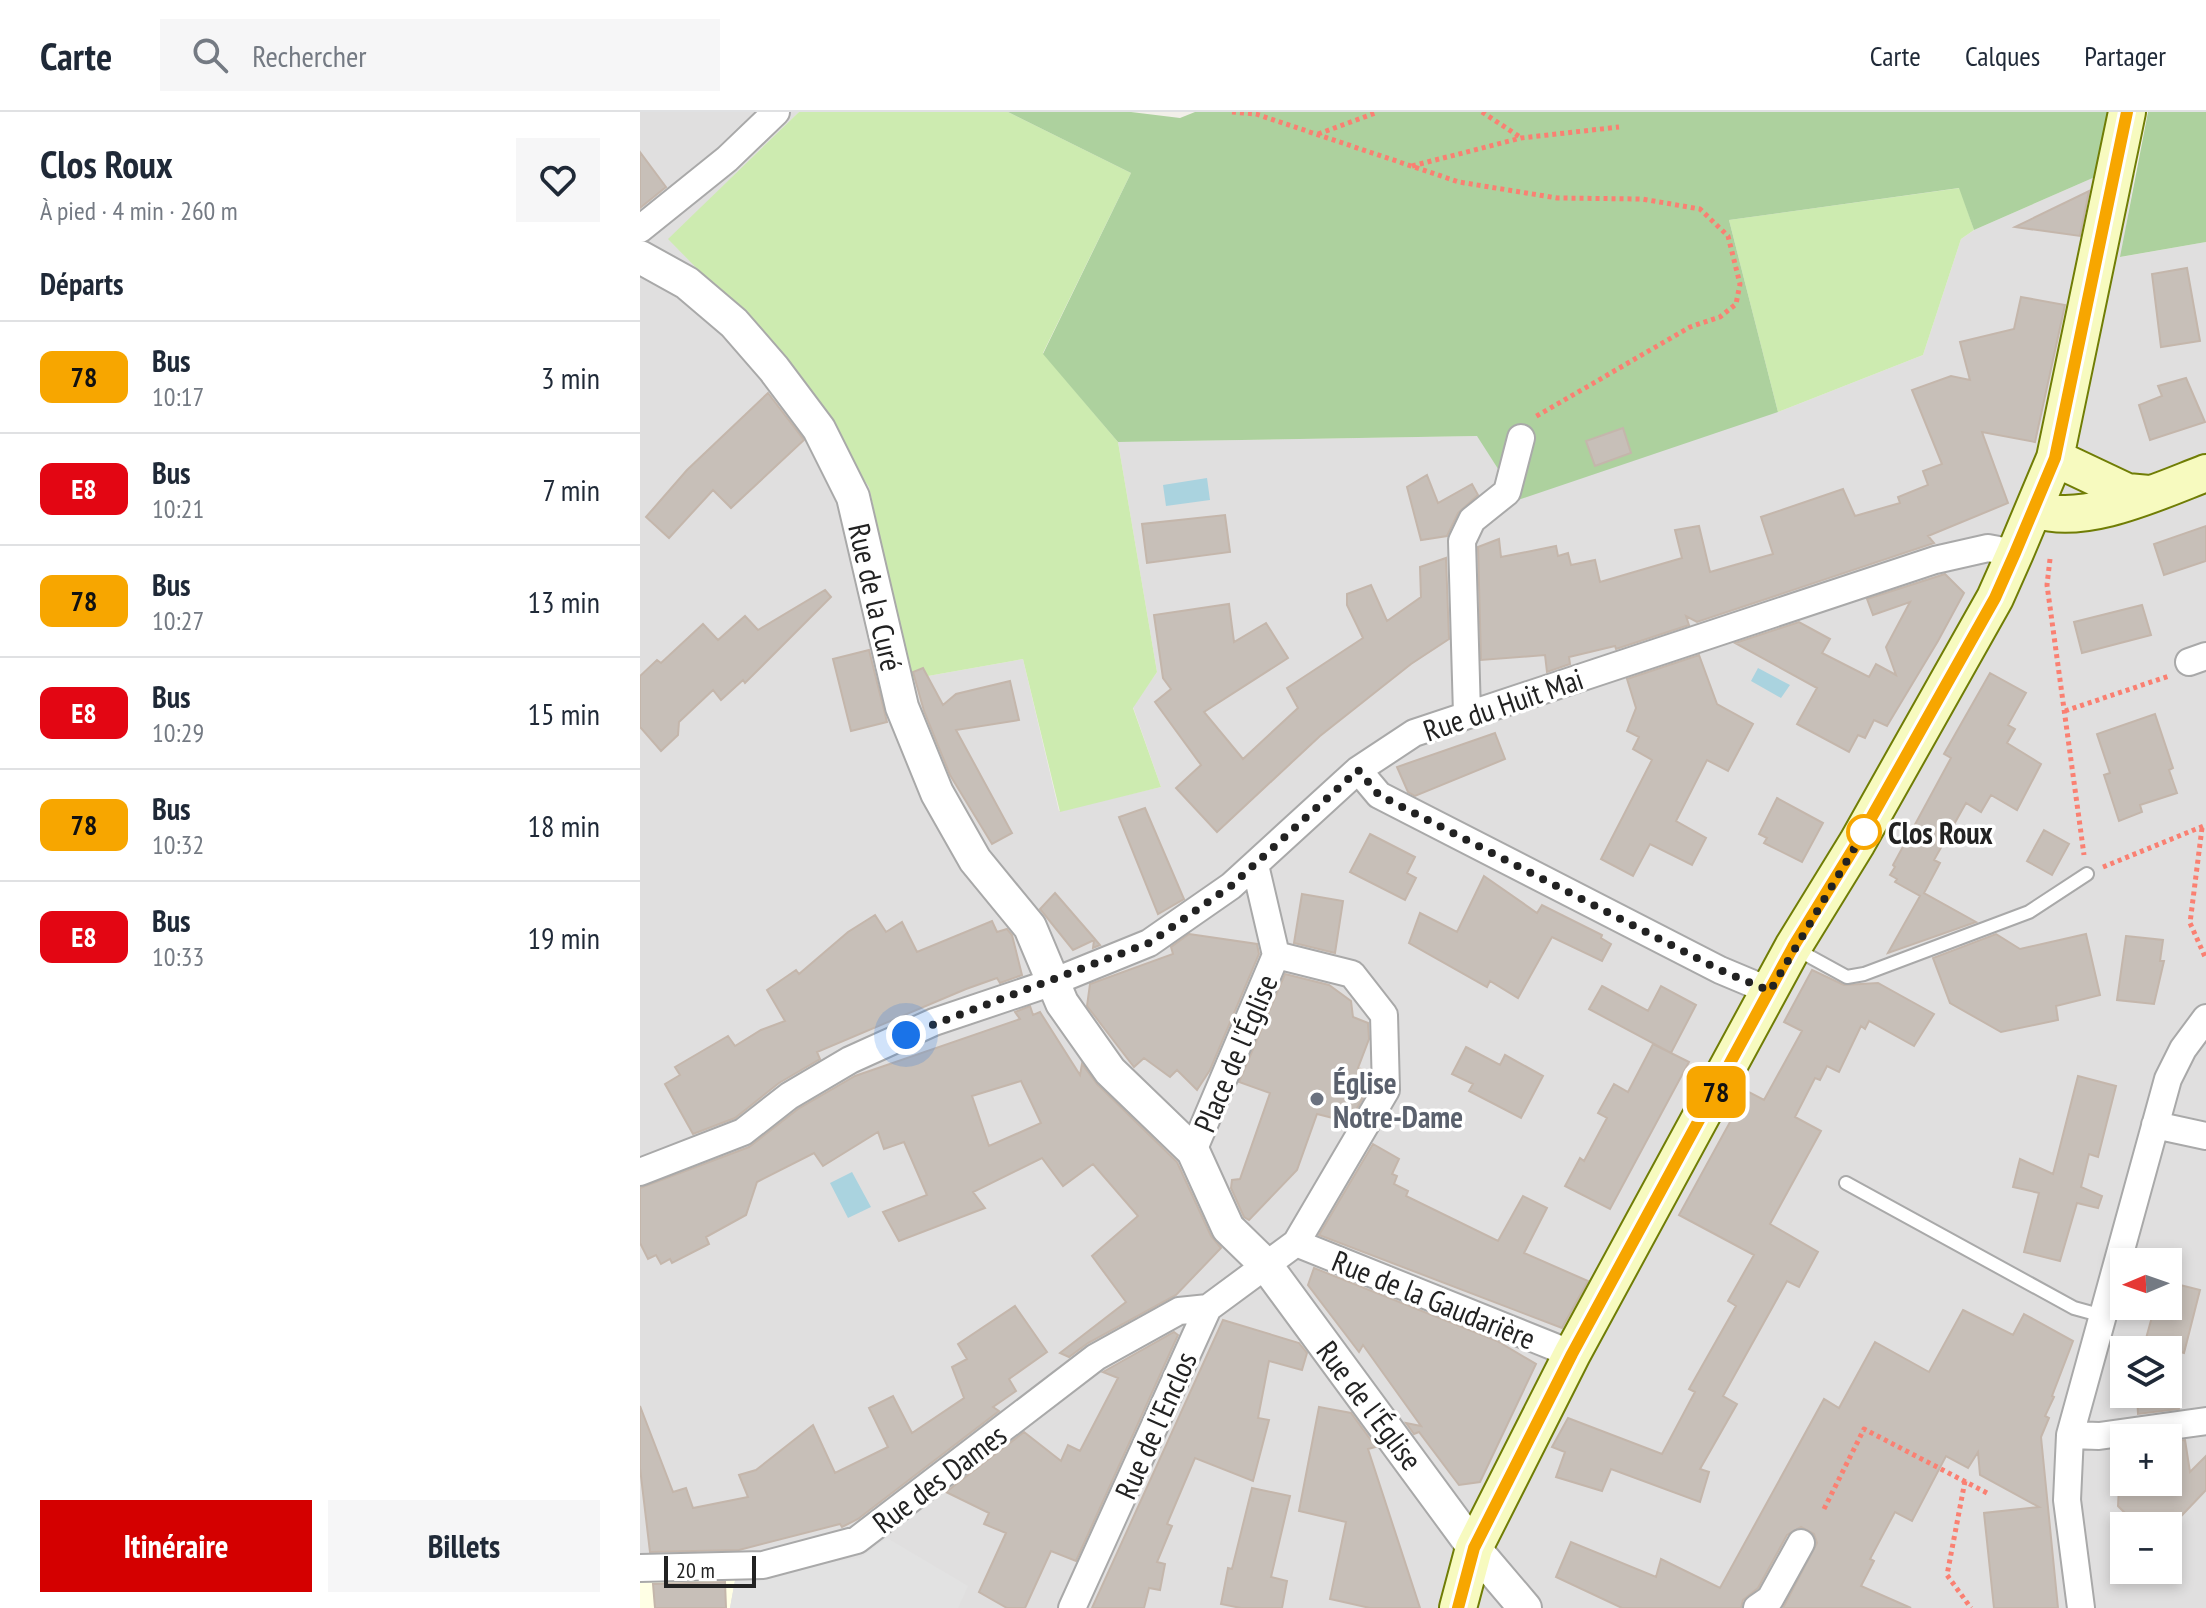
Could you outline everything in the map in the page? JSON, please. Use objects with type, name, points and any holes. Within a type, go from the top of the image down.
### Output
[{"type":"main road","points":[[1458,1608],[1474,1548],[1572,1354],[1793,947],[1857,843],[1995,598],[2015,553],[2045,513],[2127,112]]},
{"type":"main road","points":[[2055,458],[2127,492],[2150,494]]},
{"type":"main road","points":[[2045,513],[2150,494],[2206,473]]},
{"type":"street","points":[[640,229],[727,159],[776,112]]},
{"type":"street","name":"Rue de la Curé","points":[[640,257],[687,283],[734,323],[774,369],[832,452],[853,497],[902,707],[937,793],[975,860],[1030,927],[1053,982]]},
{"type":"street","points":[[1467,714],[1462,541],[1472,520],[1507,492],[1521,438]]},
{"type":"street","name":"Rue du Huit Mai","points":[[640,1172],[743,1132],[789,1096],[850,1060],[934,1022],[1053,982],[1149,943],[1255,865],[1358,770],[1414,733],[1935,560],[1988,548],[2015,553]]},
{"type":"street","points":[[1358,770],[1379,795],[1720,970],[1770,991]]},
{"type":"street","name":"Place de l'Église","points":[[1193,1151],[1276,955],[1255,865]]},
{"type":"street","name":"Place de l'Église","points":[[1053,982],[1062,1003],[1110,1071],[1193,1151],[1228,1228],[1265,1264],[1296,1243],[1386,1090],[1384,1015],[1352,974],[1276,955]]},
{"type":"street","points":[[2081,1608],[2067,1500],[2070,1435],[2168,1079],[2183,1049],[2206,1018]]},
{"type":"street","points":[[2155,1125],[2206,1136]]},
{"type":"street","name":"Rue de la Gaudarière","points":[[1296,1243],[1572,1354]]},
{"type":"street","name":"Rue de l'Enclos","points":[[1072,1608],[1208,1308],[1265,1264]]},
{"type":"street","name":"Rue de l'Église","points":[[1265,1264],[1474,1548],[1525,1608]]},
{"type":"street","name":"Rue des Dames","points":[[640,1568],[763,1565],[857,1540],[1096,1357],[1179,1311],[1208,1308]]},
{"type":"street","points":[[2070,1435],[2099,1436],[2206,1421]]},
{"type":"street","points":[[1757,1608],[1770,1599],[1801,1543]]},
{"type":"lane","points":[[1793,947],[1847,977],[1864,974],[2029,912],[2087,874]]},
{"type":"lane","points":[[1846,1183],[2074,1308],[2103,1316]]},
{"type":"path","points":[[1232,112],[1256,114],[1459,182],[1557,198],[1642,199],[1700,209],[1728,236],[1740,284],[1736,304],[1720,317],[1690,327],[1535,416],[1521,438]]},
{"type":"path","points":[[1317,135],[1378,112]]},
{"type":"path","points":[[1482,112],[1521,138]]},
{"type":"path","points":[[1411,167],[1521,138],[1619,127]]},
{"type":"path","points":[[2045,513],[2047,585],[2087,874],[2204,826]]},
{"type":"path","points":[[2065,712],[2166,678],[2198,659]]},
{"type":"path","points":[[2204,826],[2190,923],[2206,959]]},
{"type":"path","points":[[1824,1509],[1864,1429],[1989,1494]]},
{"type":"path","points":[[1965,1481],[1947,1575],[1971,1608]]},
{"type":"shaded area","points":[[640,112],[799,112],[669,239],[769,342],[869,487],[911,679],[1023,659],[1059,811],[1161,787],[1133,707],[1157,672],[1118,442],[1477,436],[1778,412],[1923,355],[1961,239],[1974,230],[2095,177],[2135,174],[2121,257],[2206,242],[2206,1608],[640,1608]]},
{"type":"shaded area","points":[[887,1538],[968,1586],[958,1608],[730,1608],[736,1575],[860,1558]]},
{"type":"shaded area","points":[[736,1575],[730,1608],[640,1608],[640,1579]]},
{"type":"green space","points":[[799,112],[1008,112],[1131,173],[1043,353],[1118,442],[1157,672],[1133,708],[1161,787],[1060,812],[1023,659],[911,679],[869,487],[769,342],[668,239]]},
{"type":"green space","points":[[1008,112],[1131,112],[1180,118],[1195,112],[2110,112],[2095,177],[1974,230],[1959,188],[1729,220],[1778,412],[1518,500],[1477,436],[1118,442],[1043,354],[1131,173]]},
{"type":"green space","points":[[2148,112],[2206,112],[2206,242],[2120,257]]},
{"type":"green space","points":[[1960,188],[1974,230],[1961,239],[1923,355],[1778,412],[1729,220]]},
{"type":"water","points":[[1207,478],[1210,500],[1166,506],[1163,485]]},
{"type":"water","points":[[1758,668],[1790,685],[1781,698],[1751,681]]},
{"type":"water","points":[[852,1172],[871,1207],[848,1218],[830,1183]]},
{"type":"building","points":[[640,152],[666,187],[640,208]]},
{"type":"building","points":[[2089,191],[2080,236],[2015,227]]},
{"type":"building","points":[[2187,268],[2200,341],[2161,347],[2152,274]]},
{"type":"building","points":[[2021,297],[2065,305],[2035,442],[1982,432],[2008,503],[1928,536],[1934,543],[1697,622],[1686,616],[1689,625],[1616,649],[1615,646],[1569,657],[1570,664],[1547,672],[1545,655],[1481,660],[1478,547],[1499,539],[1501,557],[1556,546],[1558,556],[1568,553],[1571,565],[1595,560],[1600,582],[1682,558],[1675,530],[1699,526],[1710,572],[1773,554],[1761,517],[1843,489],[1855,516],[1900,503],[1898,497],[1928,485],[1923,471],[1942,464],[1912,390],[1951,376],[1970,380],[1960,342],[2014,329]]},
{"type":"building","points":[[2186,378],[2205,422],[2150,440],[2139,405],[2162,396],[2158,386]]},
{"type":"building","points":[[768,393],[804,440],[731,508],[713,490],[669,538],[646,517],[687,470]]},
{"type":"building","points":[[1623,428],[1631,453],[1595,466],[1586,441]]},
{"type":"building","points":[[1427,475],[1438,503],[1472,484],[1478,495],[1458,513],[1447,536],[1421,540],[1407,487]]},
{"type":"building","points":[[1225,515],[1230,552],[1147,563],[1142,524]]},
{"type":"building","points":[[2206,526],[2206,561],[2164,575],[2154,544]]},
{"type":"building","points":[[1446,558],[1449,639],[1411,664],[1320,736],[1217,832],[1176,788],[1201,765],[1155,702],[1171,689],[1163,678],[1154,615],[1229,604],[1234,642],[1266,623],[1288,658],[1204,712],[1243,759],[1298,708],[1287,688],[1363,638],[1347,605],[1347,594],[1371,585],[1387,621],[1421,597],[1420,567]]},
{"type":"building","points":[[1945,574],[1964,593],[1887,726],[1874,720],[1865,738],[1858,735],[1849,752],[1797,724],[1817,688],[1735,643],[1799,622],[1830,639],[1822,653],[1869,677],[1876,664],[1896,675],[1886,647],[1910,602],[1873,615],[1867,599]]},
{"type":"building","points":[[825,590],[831,597],[745,683],[743,680],[721,700],[713,690],[679,722],[678,735],[661,751],[640,727],[640,676],[657,660],[661,663],[703,624],[718,640],[745,616],[758,630]]},
{"type":"building","points":[[2142,605],[2151,635],[2082,653],[2074,622]]},
{"type":"building","points":[[869,650],[887,722],[851,731],[833,659]]},
{"type":"building","points":[[1699,655],[1717,704],[1753,724],[1728,771],[1707,760],[1676,821],[1706,838],[1692,865],[1650,844],[1633,876],[1601,859],[1652,760],[1633,749],[1639,737],[1627,731],[1636,708],[1627,679]]},
{"type":"building","points":[[923,668],[943,705],[956,694],[1010,681],[1019,720],[956,730],[1012,833],[992,844],[950,775],[924,711],[913,672]]},
{"type":"building","points":[[1990,673],[2026,693],[2008,725],[2015,729],[2007,743],[2041,764],[2017,810],[1991,795],[1981,812],[1966,803],[1934,860],[1940,863],[1924,893],[1976,922],[1888,953],[1920,896],[1895,882],[1897,879],[1890,875],[1895,867],[1893,865],[1951,758],[1944,754]]},
{"type":"building","points":[[2155,714],[2173,768],[2169,770],[2177,793],[2140,805],[2142,812],[2119,821],[2104,775],[2110,773],[2097,734]]},
{"type":"building","points":[[1495,733],[1505,759],[1415,796],[1408,792],[1397,767]]},
{"type":"building","points":[[1777,798],[1823,823],[1802,862],[1764,843],[1767,838],[1759,834]]},
{"type":"building","points":[[1145,808],[1184,899],[1158,914],[1119,817]]},
{"type":"building","points":[[2044,830],[2069,844],[2052,875],[2027,861]]},
{"type":"building","points":[[1370,834],[1415,857],[1407,873],[1416,878],[1405,900],[1350,872]]},
{"type":"building","points":[[1484,876],[1537,913],[1542,905],[1602,935],[1601,938],[1611,944],[1602,961],[1552,937],[1518,998],[1490,981],[1487,987],[1409,943],[1420,913],[1457,932]]},
{"type":"building","points":[[1055,893],[1100,945],[1093,948],[1094,940],[1073,950],[1040,909]]},
{"type":"building","points":[[1302,894],[1343,901],[1335,953],[1294,943]]},
{"type":"building","points":[[875,915],[886,932],[902,922],[917,952],[992,921],[997,932],[1007,929],[1012,935],[1022,975],[1000,983],[997,978],[966,989],[817,1052],[820,1059],[779,1083],[735,1118],[693,1134],[665,1084],[680,1075],[675,1067],[728,1036],[735,1046],[761,1030],[785,1021],[767,990],[796,970],[799,974],[848,932]]},
{"type":"building","points":[[1189,934],[1257,944],[1259,954],[1210,1070],[1197,1090],[1177,1070],[1170,1077],[1144,1058],[1134,1067],[1087,1006],[1090,984],[1173,954],[1171,947]]},
{"type":"building","points":[[1996,934],[2020,949],[2086,934],[2100,995],[2056,1006],[2058,1020],[2001,1032],[1950,1003],[1933,958]]},
{"type":"building","points":[[2126,936],[2163,940],[2160,961],[2164,961],[2154,1004],[2117,1000]]},
{"type":"building","points":[[1812,970],[1844,985],[1878,983],[1934,1014],[1914,1046],[1869,1021],[1865,1029],[1861,1026],[1839,1072],[1827,1066],[1820,1080],[1815,1078],[1795,1117],[1821,1131],[1770,1224],[1818,1252],[1799,1287],[1787,1281],[1723,1396],[1737,1404],[1700,1469],[1709,1472],[1700,1502],[1611,1469],[1602,1491],[1556,1477],[1565,1452],[1552,1447],[1568,1418],[1662,1454],[1695,1392],[1689,1389],[1736,1306],[1728,1301],[1754,1255],[1679,1215],[1747,1091],[1764,1100],[1802,1031],[1784,1022]]},
{"type":"building","name":"Église Notre-Dame","points":[[1285,974],[1329,985],[1351,1001],[1353,1017],[1368,1023],[1369,1039],[1358,1068],[1370,1072],[1370,1086],[1349,1122],[1317,1114],[1297,1170],[1249,1220],[1244,1217],[1231,1188],[1232,1180],[1240,1179],[1270,1093],[1239,1082]]},
{"type":"building","points":[[1602,986],[1648,1011],[1661,986],[1696,1005],[1671,1053],[1589,1009]]},
{"type":"building","points":[[1030,1006],[1033,1015],[1040,1012],[1080,1075],[1082,1064],[1097,1084],[1177,1162],[1211,1236],[1221,1248],[1176,1295],[1088,1343],[1069,1357],[1060,1353],[1126,1302],[1092,1256],[1138,1216],[1093,1164],[1063,1186],[1042,1158],[973,1192],[985,1208],[899,1241],[883,1212],[927,1195],[904,1142],[884,1149],[878,1132],[823,1166],[814,1153],[757,1182],[746,1215],[706,1237],[709,1244],[672,1263],[670,1259],[661,1264],[656,1255],[648,1259],[640,1243],[640,1188],[749,1147],[798,1109],[855,1076],[1020,1019],[1015,1012]],"holes":[[[1021,1081],[1041,1123],[989,1146],[972,1096]]]},
{"type":"building","points":[[1653,1044],[1689,1062],[1610,1209],[1565,1186],[1580,1158],[1584,1161],[1607,1118],[1598,1113],[1614,1084],[1628,1092]]},
{"type":"building","points":[[1466,1047],[1500,1065],[1505,1055],[1543,1076],[1521,1118],[1469,1091],[1473,1084],[1452,1074]]},
{"type":"building","points":[[2078,1076],[2116,1086],[2098,1157],[2089,1154],[2081,1187],[2102,1196],[2098,1208],[2077,1203],[2060,1261],[2024,1252],[2039,1193],[2013,1187],[2020,1159],[2053,1174]]},
{"type":"building","points":[[1373,1144],[1399,1159],[1392,1174],[1397,1176],[1394,1184],[1408,1191],[1406,1196],[1498,1241],[1523,1196],[1547,1208],[1524,1253],[1588,1281],[1562,1328],[1319,1235]]},
{"type":"building","points":[[1314,1268],[1497,1341],[1536,1364],[1480,1482],[1459,1485],[1419,1432],[1414,1434],[1406,1423],[1421,1426],[1363,1345],[1359,1352],[1308,1285]]},
{"type":"building","points":[[2182,1286],[2200,1290],[2184,1353],[2182,1336],[2147,1336],[2151,1320],[2182,1320]]},
{"type":"building","points":[[1015,1306],[1047,1352],[1009,1379],[1016,1391],[993,1407],[999,1411],[858,1519],[842,1527],[840,1524],[739,1550],[650,1552],[640,1468],[640,1406],[673,1492],[686,1488],[693,1508],[748,1497],[739,1475],[756,1470],[813,1425],[835,1473],[888,1447],[869,1408],[893,1396],[912,1433],[964,1398],[952,1367],[967,1359],[958,1344]]},
{"type":"building","points":[[1963,1310],[2013,1335],[2024,1314],[2073,1341],[2045,1416],[2049,1418],[2041,1437],[2058,1608],[1994,1608],[1984,1513],[2039,1507],[1980,1475],[1978,1452],[1968,1468],[1946,1456],[1912,1521],[1895,1512],[1870,1559],[1874,1561],[1861,1586],[1911,1608],[1783,1608],[1817,1543],[1814,1534],[1801,1527],[1787,1535],[1758,1588],[1743,1600],[1741,1608],[1622,1608],[1556,1577],[1571,1542],[1656,1577],[1661,1559],[1720,1588],[1824,1399],[1839,1408],[1875,1342],[1929,1372]]},
{"type":"building","points":[[1223,1320],[1299,1343],[1307,1353],[1302,1370],[1269,1361],[1258,1418],[1269,1420],[1253,1481],[1195,1458],[1167,1524],[1172,1526],[1157,1562],[1165,1564],[1160,1590],[1149,1588],[1144,1608],[1092,1608]]},
{"type":"building","points":[[1174,1332],[1178,1335],[1076,1561],[1051,1551],[1025,1608],[1007,1608],[979,1592],[1006,1533],[984,1524],[989,1513],[946,1492],[1024,1432],[1061,1461],[1068,1445],[1080,1451],[1118,1378],[1103,1372]]},
{"type":"building","points":[[1319,1407],[1351,1413],[1376,1447],[1368,1449],[1420,1608],[1370,1608],[1330,1599],[1346,1522],[1299,1511]]},
{"type":"building","points":[[2138,1408],[2179,1409],[2138,1414]]},
{"type":"building","points":[[2182,1440],[2185,1440],[2190,1472],[2206,1456],[2206,1490],[2182,1515],[2182,1512],[2124,1512],[2118,1506],[2118,1496],[2182,1496]]},
{"type":"building","points":[[1252,1488],[1290,1496],[1271,1577],[1287,1581],[1282,1608],[1241,1608],[1221,1604],[1228,1568],[1232,1569]]},
{"type":"building","points":[[725,1582],[726,1608],[655,1608],[653,1584]]},
{"type":"bus line","name":"78","points":[[1458,1608],[1474,1548],[1572,1354],[1793,947],[1857,843],[1995,598],[2035,509],[2055,458],[2127,112]]},
{"type":"place","name":"Clos Roux","points":[[1864,832]]},
{"type":"place","name":"Église Notre-Dame","points":[[1317,1099]]},
{"type":"route","points":[[906,1035],[934,1022],[1053,982],[1149,943],[1231,886],[1358,770],[1379,795],[1720,970],[1770,991],[1793,947],[1864,832]]}]
